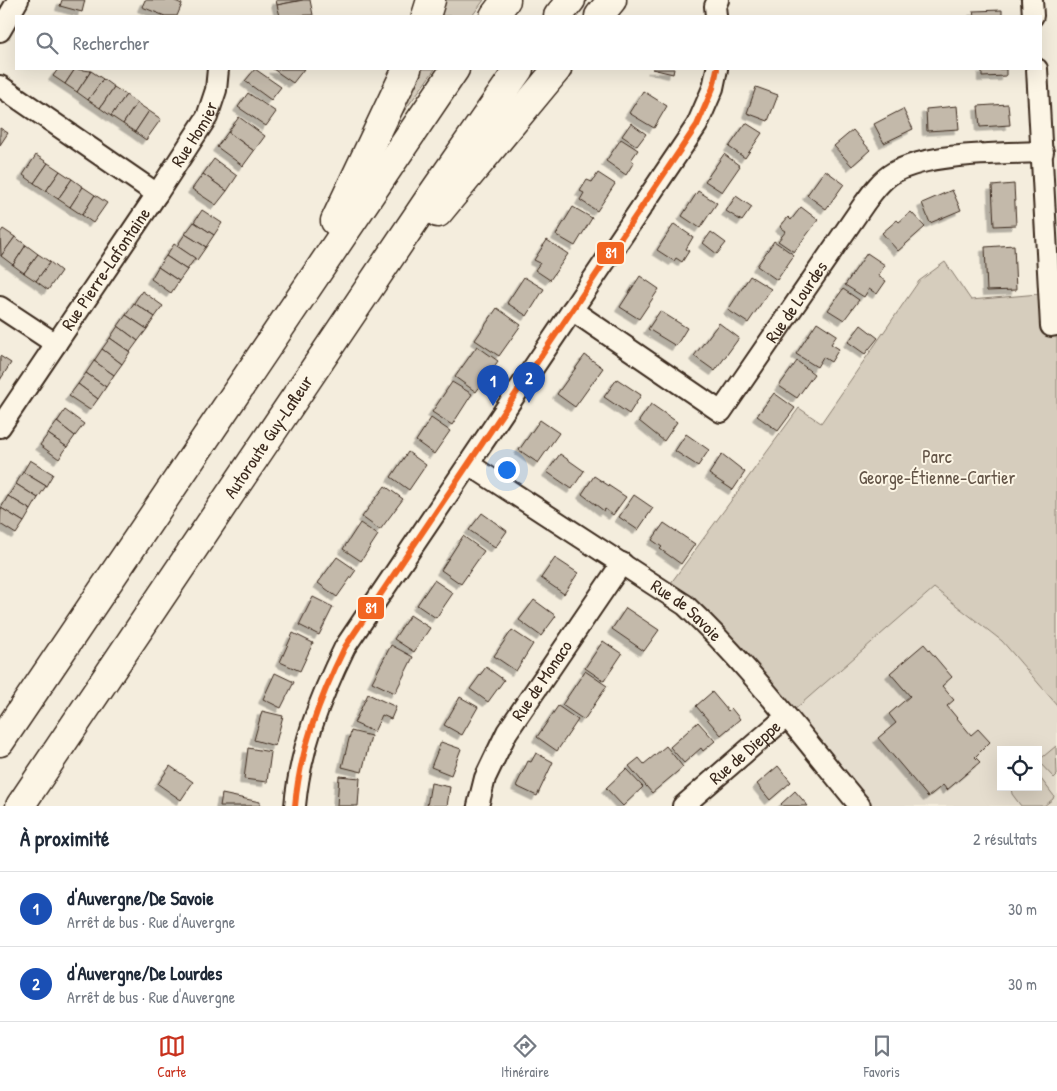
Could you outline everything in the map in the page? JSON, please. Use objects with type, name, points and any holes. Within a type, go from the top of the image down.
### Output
[{"type":"highway","points":[[426,15],[431,0]]},
{"type":"highway","points":[[495,15],[506,0]]},
{"type":"highway","points":[[559,15],[571,0]]},
{"type":"highway","points":[[600,15],[612,0]]},
{"type":"highway","points":[[289,314],[388,114],[407,70]]},
{"type":"highway","points":[[0,742],[455,70]]},
{"type":"highway","name":"Autoroute Guy-Lafleur","points":[[20,806],[518,70]]},
{"type":"highway","points":[[331,344],[556,70]]},
{"type":"street","points":[[0,31],[18,0]]},
{"type":"street","points":[[716,15],[715,6],[718,0]]},
{"type":"street","points":[[1032,0],[1033,15]]},
{"type":"street","name":"Rue Homier","points":[[157,194],[208,117],[216,90],[218,70]]},
{"type":"street","points":[[295,806],[299,776],[312,721],[345,647],[470,465],[572,310],[698,125],[713,88],[717,70]]},
{"type":"street","points":[[1037,70],[1052,326],[1057,325]]},
{"type":"street","name":"Rue Pierre-Lafontaine","points":[[0,86],[157,194],[0,428]]},
{"type":"street","name":"Rue de Lourdes","points":[[572,310],[721,412],[881,182],[892,174],[923,162],[944,158],[1042,152]]},
{"type":"street","points":[[0,306],[56,344]]},
{"type":"street","name":"Rue de Savoie","points":[[470,465],[685,605],[699,618],[786,717],[860,806]]},
{"type":"street","name":"Rue de Monaco","points":[[478,806],[485,778],[507,732],[622,563]]},
{"type":"street","name":"Rue de Dieppe","points":[[682,806],[786,717]]},
{"type":"shaded area","points":[[934,588],[1002,641],[1057,705],[1057,806],[860,806],[786,717]]},
{"type":"green space","points":[[441,0],[484,0],[473,15],[436,15]]},
{"type":"green space","points":[[417,70],[434,70],[397,121]]},
{"type":"green space","name":"Parc George-Étienne-Cartier","points":[[945,262],[971,300],[1050,293],[1051,326],[1057,339],[1057,705],[1002,641],[934,588],[786,717],[665,591],[799,408],[821,423],[919,281]]},
{"type":"green space","points":[[1056,746],[1057,775],[1054,778],[1042,765],[1042,758]]},
{"type":"green space","points":[[1042,780],[1054,796],[1044,806],[1021,806],[1012,791],[1042,791]]},
{"type":"building","points":[[62,0],[85,0],[82,12],[60,6]]},
{"type":"building","points":[[145,0],[173,0],[182,4],[177,15],[162,15],[142,7]]},
{"type":"building","points":[[276,0],[303,0],[277,5]]},
{"type":"building","points":[[310,0],[313,15],[280,15],[277,5]]},
{"type":"building","points":[[1002,10],[1002,15],[974,15],[973,11]]},
{"type":"building","points":[[57,70],[74,70],[65,84],[53,76]]},
{"type":"building","points":[[74,70],[91,71],[77,92],[65,84]]},
{"type":"building","points":[[254,70],[256,70],[281,87],[271,100],[245,81]]},
{"type":"building","points":[[274,70],[303,70],[293,83]]},
{"type":"building","points":[[656,70],[674,70],[673,74]]},
{"type":"building","points":[[982,70],[1006,70],[1006,76],[982,77]]},
{"type":"building","points":[[91,71],[103,79],[88,100],[77,92]]},
{"type":"building","points":[[103,79],[114,87],[100,108],[88,100]]},
{"type":"building","points":[[114,87],[126,95],[111,116],[100,108]]},
{"type":"building","points":[[756,87],[778,95],[768,121],[747,113]]},
{"type":"building","points":[[643,91],[667,106],[654,128],[629,113]]},
{"type":"building","points":[[248,93],[276,112],[266,126],[238,107]]},
{"type":"building","points":[[126,95],[137,103],[123,124],[111,116]]},
{"type":"building","points":[[137,103],[149,111],[135,132],[123,124]]},
{"type":"building","points":[[1008,104],[1010,125],[980,127],[978,106]]},
{"type":"building","points":[[957,106],[959,129],[927,131],[926,109]]},
{"type":"building","points":[[903,109],[913,129],[884,143],[874,124]]},
{"type":"building","points":[[149,111],[161,119],[146,140],[135,132]]},
{"type":"building","points":[[239,117],[265,136],[254,151],[228,132]]},
{"type":"building","points":[[631,123],[646,134],[637,146],[622,136]]},
{"type":"building","points":[[746,123],[762,133],[745,158],[729,147]]},
{"type":"building","points":[[0,128],[8,133],[0,145]]},
{"type":"building","points":[[853,130],[870,150],[852,166],[834,146]]},
{"type":"building","points":[[228,132],[254,151],[243,166],[217,147]]},
{"type":"building","points":[[621,139],[638,150],[631,160],[634,162],[626,175],[606,161]]},
{"type":"building","points":[[724,154],[740,166],[722,192],[705,181]]},
{"type":"building","points":[[36,155],[48,163],[34,183],[23,175]]},
{"type":"building","points":[[214,159],[237,176],[227,191],[203,174]]},
{"type":"building","points":[[48,163],[60,171],[46,191],[34,183]]},
{"type":"building","points":[[825,170],[844,184],[826,209],[807,195]]},
{"type":"building","points":[[60,171],[72,179],[58,199],[46,191]]},
{"type":"building","points":[[598,173],[615,184],[597,211],[580,200],[584,193],[580,191],[587,180],[592,182]]},
{"type":"building","points":[[203,174],[227,191],[216,205],[192,189]]},
{"type":"building","points":[[72,179],[83,187],[70,207],[58,199]]},
{"type":"building","points":[[1014,184],[1016,225],[994,226],[992,186]]},
{"type":"building","points":[[83,187],[95,195],[82,215],[70,207]]},
{"type":"building","points":[[952,190],[961,210],[930,223],[922,203]]},
{"type":"building","points":[[698,191],[717,203],[700,228],[682,216]]},
{"type":"building","points":[[95,195],[107,203],[93,223],[82,215]]},
{"type":"building","points":[[736,196],[752,207],[742,221],[726,211]]},
{"type":"building","points":[[573,207],[592,218],[575,246],[556,235]]},
{"type":"building","points":[[801,207],[818,220],[794,252],[778,241],[786,231],[780,227],[788,217],[791,220]]},
{"type":"building","points":[[202,210],[222,223],[214,235],[194,222]]},
{"type":"building","points":[[911,212],[925,227],[898,251],[882,233],[897,220],[899,222]]},
{"type":"building","points":[[194,222],[214,235],[206,247],[185,234]]},
{"type":"building","points":[[674,224],[693,237],[686,249],[689,251],[682,262],[676,258],[674,261],[657,250]]},
{"type":"building","points":[[3,229],[15,237],[1,256],[0,233]]},
{"type":"building","points":[[711,232],[726,243],[717,254],[703,243]]},
{"type":"building","points":[[185,234],[206,247],[197,260],[177,246]]},
{"type":"building","points":[[15,237],[26,245],[13,265],[1,256]]},
{"type":"building","points":[[547,240],[568,254],[550,280],[535,270],[540,263],[534,260]]},
{"type":"building","points":[[774,241],[794,255],[777,280],[757,266]]},
{"type":"building","points":[[174,244],[195,258],[187,270],[166,256]]},
{"type":"building","points":[[26,245],[38,254],[24,273],[13,265]]},
{"type":"building","points":[[1014,245],[1016,290],[987,291],[985,247]]},
{"type":"building","points":[[867,253],[885,265],[878,276],[886,281],[877,294],[869,289],[864,297],[845,285]]},
{"type":"building","points":[[38,254],[50,262],[36,281],[24,273]]},
{"type":"building","points":[[166,256],[187,270],[179,281],[158,267]]},
{"type":"building","points":[[50,262],[61,271],[48,290],[36,281]]},
{"type":"building","points":[[158,267],[179,281],[171,293],[151,279]]},
{"type":"building","points":[[640,276],[659,289],[639,319],[620,307]]},
{"type":"building","points":[[750,276],[771,289],[748,323],[728,310]]},
{"type":"building","points":[[524,277],[544,289],[527,316],[507,303]]},
{"type":"building","points":[[843,289],[859,300],[844,320],[828,310]]},
{"type":"building","points":[[142,291],[163,306],[155,317],[134,303]]},
{"type":"building","points":[[134,303],[155,317],[147,329],[126,315]]},
{"type":"building","points":[[497,308],[521,325],[499,356],[475,340]]},
{"type":"building","points":[[660,311],[687,328],[676,346],[648,329]]},
{"type":"building","points":[[126,315],[147,329],[138,341],[118,326]]},
{"type":"building","points":[[817,322],[837,335],[831,344],[839,349],[831,362],[823,357],[817,367],[796,354]]},
{"type":"building","points":[[719,323],[739,338],[715,371],[694,356]]},
{"type":"building","points":[[861,325],[878,338],[865,354],[848,342]]},
{"type":"building","points":[[118,326],[138,341],[130,352],[110,338]]},
{"type":"building","points":[[110,338],[130,352],[122,364],[102,349]]},
{"type":"building","points":[[477,346],[498,361],[476,392],[455,377]]},
{"type":"building","points":[[102,349],[122,364],[114,375],[94,361]]},
{"type":"building","points":[[585,355],[603,368],[575,407],[557,394]]},
{"type":"building","points":[[0,356],[11,363],[0,380]]},
{"type":"building","points":[[94,361],[114,375],[106,387],[86,373]]},
{"type":"building","points":[[797,361],[814,374],[797,398],[779,386]]},
{"type":"building","points":[[86,373],[106,387],[98,399],[78,384]]},
{"type":"building","points":[[617,379],[641,395],[629,414],[604,397]]},
{"type":"building","points":[[452,382],[472,394],[452,425],[432,412]]},
{"type":"building","points":[[78,384],[98,399],[90,410],[69,396]]},
{"type":"building","points":[[774,393],[795,408],[778,431],[757,416]]},
{"type":"building","points":[[651,404],[677,422],[664,441],[639,421]]},
{"type":"building","points":[[65,410],[84,424],[75,436],[57,422]]},
{"type":"building","points":[[431,418],[450,431],[434,454],[416,441]]},
{"type":"building","points":[[540,420],[559,433],[538,463],[519,450]]},
{"type":"building","points":[[57,422],[75,436],[67,447],[48,434]]},
{"type":"building","points":[[48,434],[67,447],[59,459],[40,445]]},
{"type":"building","points":[[686,434],[709,450],[698,466],[675,451]]},
{"type":"building","points":[[408,452],[426,465],[409,490],[391,477]]},
{"type":"building","points":[[560,454],[584,471],[572,489],[547,472]]},
{"type":"building","points":[[722,454],[745,472],[733,490],[709,474]]},
{"type":"building","points":[[30,460],[53,474],[46,486],[23,472]]},
{"type":"building","points":[[23,472],[46,486],[38,498],[16,484]]},
{"type":"building","points":[[594,476],[626,497],[613,515],[605,509],[604,511],[582,494]]},
{"type":"building","points":[[16,484],[38,498],[31,510],[8,496]]},
{"type":"building","points":[[385,486],[403,499],[380,530],[362,517]]},
{"type":"building","points":[[634,495],[653,508],[638,530],[619,517]]},
{"type":"building","points":[[8,496],[31,510],[24,522],[1,508]]},
{"type":"building","points":[[1,508],[24,522],[16,534],[0,524]]},
{"type":"building","points":[[482,513],[507,531],[495,548],[469,530]]},
{"type":"building","points":[[360,523],[378,535],[361,561],[343,549]]},
{"type":"building","points":[[664,523],[695,544],[681,564],[660,549],[662,547],[652,540]]},
{"type":"building","points":[[463,536],[484,551],[461,584],[441,570]]},
{"type":"building","points":[[337,557],[356,570],[337,597],[318,583]]},
{"type":"building","points":[[555,558],[578,573],[564,594],[541,578]]},
{"type":"building","points":[[434,580],[453,593],[436,618],[417,605]]},
{"type":"building","points":[[313,597],[333,607],[319,635],[299,625]]},
{"type":"building","points":[[534,600],[556,616],[541,636],[519,620]]},
{"type":"building","points":[[626,608],[659,630],[644,651],[612,629]]},
{"type":"building","points":[[410,615],[430,628],[414,652],[394,639]]},
{"type":"building","points":[[512,630],[533,644],[516,671],[494,656]]},
{"type":"building","points":[[293,633],[313,643],[300,671],[280,662]]},
{"type":"building","points":[[603,641],[622,654],[604,681],[585,668]]},
{"type":"building","points":[[924,644],[952,677],[942,686],[954,700],[947,706],[971,735],[978,729],[990,742],[975,757],[980,762],[947,790],[943,785],[928,797],[878,738],[896,723],[889,714],[910,696],[890,673]]},
{"type":"building","points":[[391,645],[413,657],[395,693],[372,682]]},
{"type":"building","points":[[486,667],[504,680],[488,702],[470,689]]},
{"type":"building","points":[[585,671],[607,686],[584,720],[562,705]]},
{"type":"building","points":[[275,673],[294,682],[281,708],[263,699]]},
{"type":"building","points":[[712,692],[728,711],[731,708],[740,719],[721,735],[696,706]]},
{"type":"building","points":[[368,694],[396,707],[391,719],[382,715],[374,732],[354,723]]},
{"type":"building","points":[[460,697],[478,707],[462,735],[444,725]]},
{"type":"building","points":[[558,706],[578,720],[557,751],[537,737]]},
{"type":"building","points":[[262,711],[283,716],[275,746],[254,740]]},
{"type":"building","points":[[698,722],[715,741],[703,751],[701,748],[684,763],[670,747]]},
{"type":"building","points":[[351,731],[371,736],[362,772],[342,767]]},
{"type":"building","points":[[441,742],[461,749],[451,775],[431,767]]},
{"type":"building","points":[[666,746],[683,767],[652,793],[629,766],[639,758],[644,764]]},
{"type":"building","points":[[248,748],[271,752],[267,782],[244,779]]},
{"type":"building","points":[[536,753],[553,762],[537,796],[516,786],[528,761],[531,762]]},
{"type":"building","points":[[170,766],[193,782],[181,800],[158,784]]},
{"type":"building","points":[[778,766],[791,782],[770,800],[757,784]]},
{"type":"building","points":[[626,769],[643,787],[623,806],[606,788]]},
{"type":"building","points":[[339,776],[360,778],[358,806],[337,806]]},
{"type":"building","points":[[431,783],[450,787],[447,806],[427,806]]},
{"type":"building","points":[[795,791],[808,806],[783,806],[781,804]]},
{"type":"building","points":[[222,794],[260,802],[260,806],[220,806]]},
{"type":"transit line","name":"81","points":[[295,806],[301,764],[312,724],[327,685],[345,647],[697,125],[713,88],[717,70]]},
{"type":"place","name":"d'Auvergne/De Lourdes","points":[[529,403]]},
{"type":"place","name":"d'Auvergne/De Savoie","points":[[493,406]]}]
